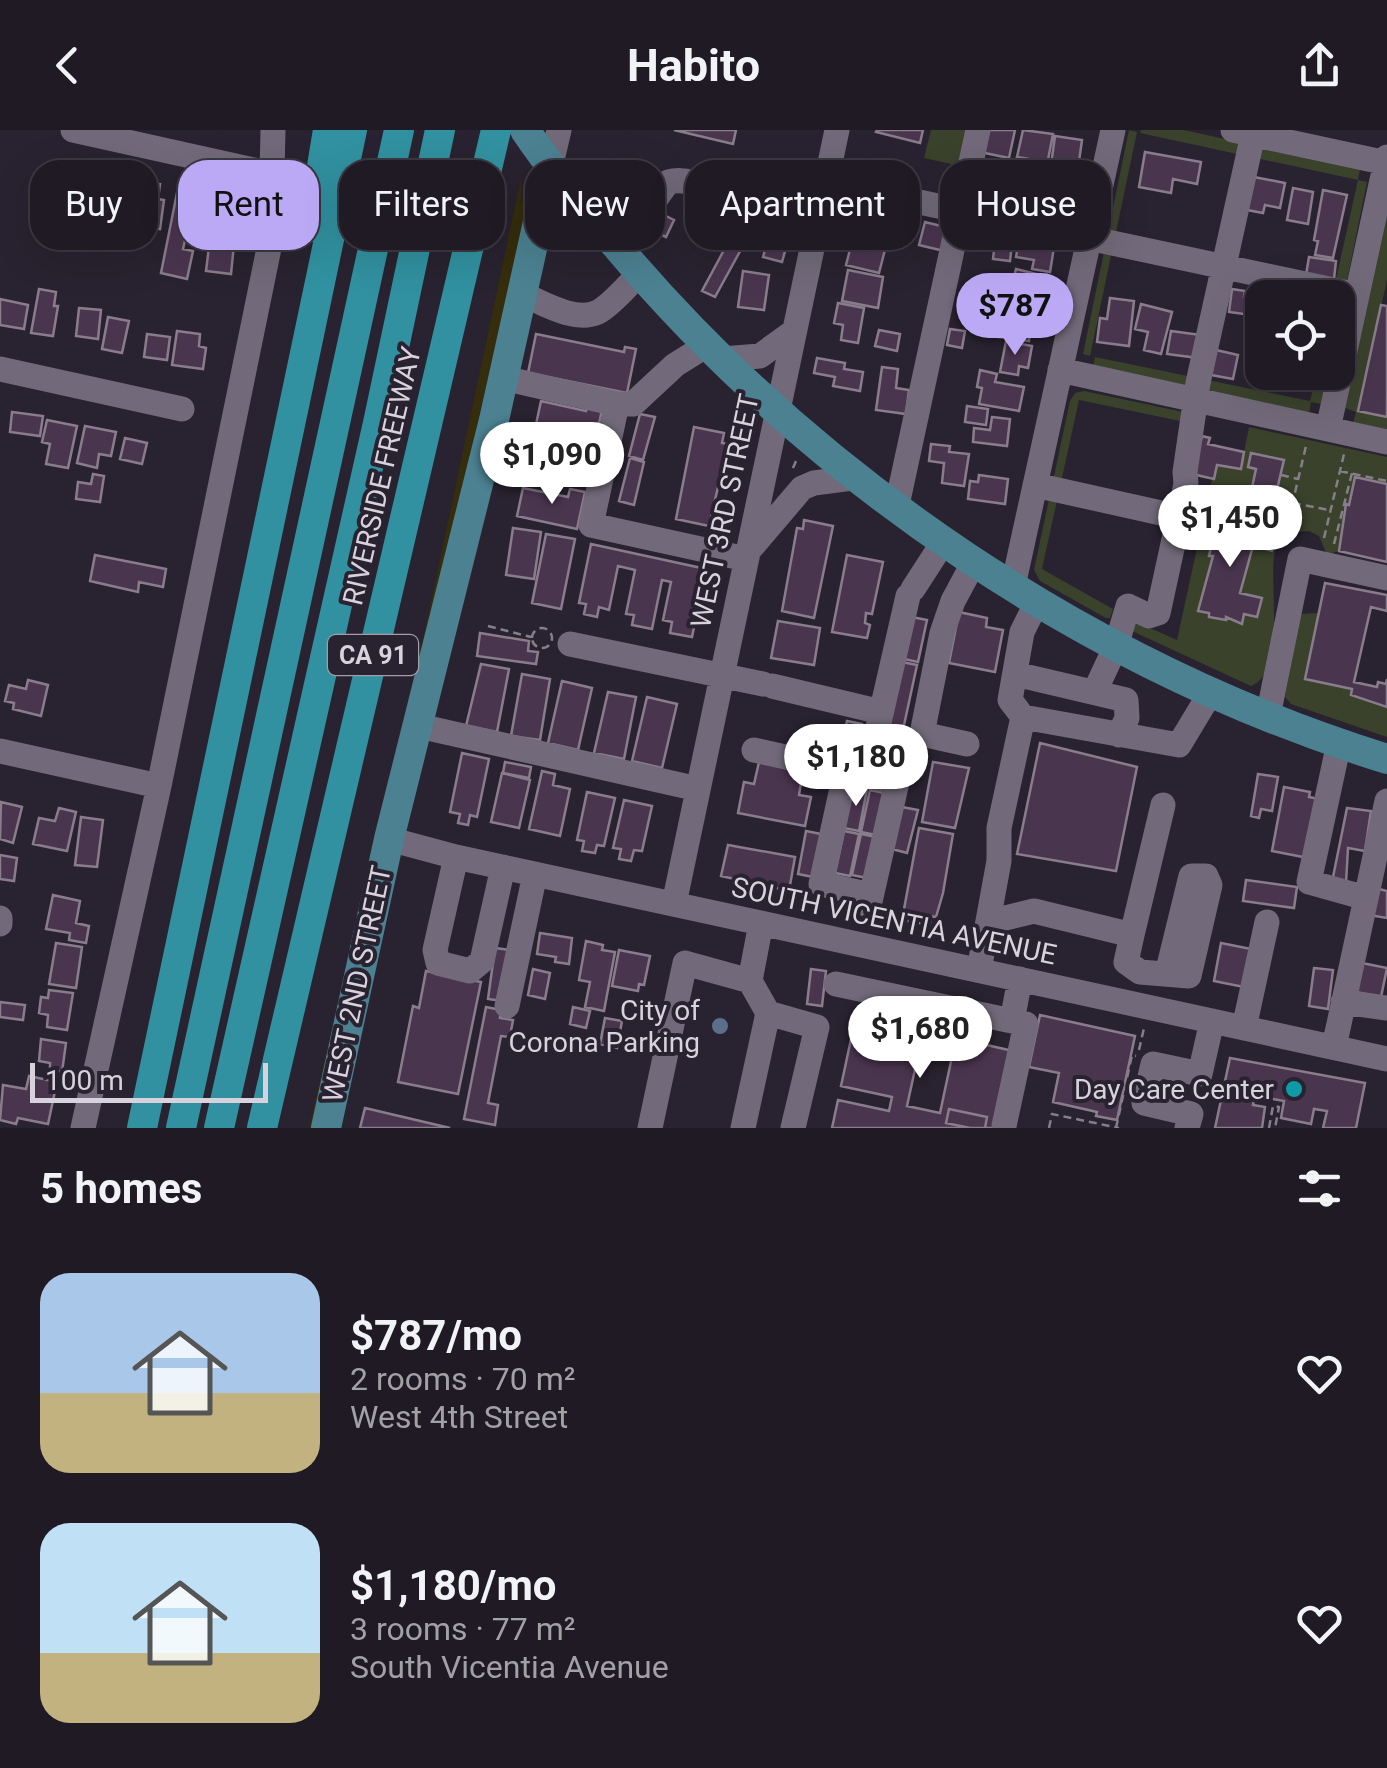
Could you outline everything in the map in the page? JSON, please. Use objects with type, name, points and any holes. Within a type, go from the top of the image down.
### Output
[{"type":"highway","points":[[226,732],[328,130]]},
{"type":"highway","points":[[142,1128],[352,130]]},
{"type":"highway","name":"RIVERSIDE FREEWAY","points":[[262,1128],[496,130]]},
{"type":"highway","points":[[181,1128],[398,134]]},
{"type":"highway","points":[[219,1128],[438,139]]},
{"type":"highway","points":[[272,1079],[282,1128]]},
{"type":"main road","points":[[525,130],[545,160]]},
{"type":"main road","name":"WEST 2ND STREET","points":[[326,1128],[389,839],[504,378],[532,250]]},
{"type":"main road","points":[[620,250],[714,352],[776,412],[974,562],[1116,646],[1211,692],[1387,759]]},
{"type":"street","points":[[73,130],[209,160]]},
{"type":"street","points":[[272,160],[273,130]]},
{"type":"street","points":[[552,160],[559,130]]},
{"type":"street","name":"WEST 3RD STREET","points":[[830,160],[836,130]]},
{"type":"street","points":[[971,160],[978,130]]},
{"type":"street","points":[[1106,160],[1113,130]]},
{"type":"street","points":[[1095,692],[1116,646],[1128,606],[1149,616],[1158,613],[1179,518],[1197,390],[1224,267],[1246,131],[1386,161],[1327,439]]},
{"type":"street","points":[[1111,244],[1357,295]]},
{"type":"street","points":[[83,1128],[159,786],[269,250]]},
{"type":"street","name":"WEST 3RD STREET","points":[[674,904],[810,250]]},
{"type":"street","points":[[896,505],[952,250]]},
{"type":"street","points":[[1087,250],[1035,484],[1022,632],[1010,700],[1022,717],[1179,746],[1211,692]]},
{"type":"street","points":[[522,294],[581,315],[598,312],[640,274]]},
{"type":"street","points":[[504,378],[617,404],[633,404],[675,365],[714,352],[760,356],[793,332]]},
{"type":"street","points":[[0,368],[182,408]]},
{"type":"street","points":[[1060,370],[1198,400],[1327,439],[1387,442]]},
{"type":"street","points":[[617,404],[590,525],[746,556],[802,488],[814,482],[860,478]]},
{"type":"street","points":[[1035,484],[1179,518]]},
{"type":"street","points":[[869,905],[821,884],[856,773],[881,712],[910,592],[944,541]]},
{"type":"street","points":[[1268,716],[1300,559],[1387,578]]},
{"type":"street","points":[[967,744],[922,734],[942,633],[953,601],[974,562]]},
{"type":"street","points":[[570,644],[881,712]]},
{"type":"street","points":[[1015,674],[1126,700],[1127,718],[1120,735]]},
{"type":"street","points":[[978,970],[1022,717]]},
{"type":"street","points":[[419,726],[698,789]]},
{"type":"street","points":[[1339,743],[1309,882],[1366,898]]},
{"type":"street","points":[[0,750],[159,786]]},
{"type":"street","points":[[754,750],[897,782],[860,944]]},
{"type":"street","points":[[1334,1047],[1387,801]]},
{"type":"street","points":[[1162,805],[1126,962],[1140,972],[1167,974]]},
{"type":"street","name":"SOUTH VICENTIA AVENUE","points":[[389,839],[1387,1059]]},
{"type":"street","points":[[456,856],[436,950],[438,963],[470,971],[482,961],[503,867]]},
{"type":"street","points":[[506,1006],[535,874]]},
{"type":"street","points":[[989,922],[1034,911],[1132,934]]},
{"type":"street","points":[[1244,1028],[1267,922]]},
{"type":"street","points":[[743,1128],[768,1013],[750,981],[761,923]]},
{"type":"street","points":[[884,994],[892,952]]},
{"type":"street","points":[[650,1128],[685,963],[750,981]]},
{"type":"street","points":[[1012,1021],[1020,979]]},
{"type":"street","points":[[836,984],[1026,1024],[1004,1126]]},
{"type":"street","points":[[1344,1002],[1387,1008]]},
{"type":"street","points":[[768,1013],[816,1026],[793,1128]]},
{"type":"street","points":[[1200,1074],[1153,1064],[1144,1104],[1189,1121],[1200,1074],[1212,1021]]},
{"type":"path","points":[[1324,538],[1340,471],[1327,439]]},
{"type":"path","points":[[1289,518],[1298,478],[1327,439]]},
{"type":"path","points":[[794,468],[796,461]]},
{"type":"path","points":[[1340,471],[1387,480]]},
{"type":"path","points":[[1334,551],[1352,473]]},
{"type":"path","points":[[1281,475],[1298,478]]},
{"type":"path","points":[[1224,492],[1230,504]]},
{"type":"path","points":[[1264,501],[1255,547],[1273,551]]},
{"type":"path","points":[[1292,502],[1331,511]]},
{"type":"path","points":[[488,626],[532,637]]},
{"type":"path","points":[[1268,1128],[1273,1106],[1280,1107],[1275,1128]]},
{"type":"path","points":[[1049,1128],[1052,1114],[1119,1128]]},
{"type":"green space","points":[[931,130],[968,130],[961,160],[924,158]]},
{"type":"green space","points":[[1129,130],[1137,132],[1090,356],[1083,354],[1104,250],[1111,250],[1111,218]]},
{"type":"green space","points":[[1184,130],[1360,169],[1358,180],[1140,133]]},
{"type":"green space","points":[[1358,180],[1367,182],[1347,280],[1336,280]]},
{"type":"green space","points":[[1387,212],[1387,280],[1358,410],[1387,417],[1387,431],[1353,423],[1356,412],[1345,408],[1349,390],[1355,390],[1355,361]]},
{"type":"green space","points":[[1095,357],[1310,401],[1313,390],[1324,390],[1321,404],[1311,402],[1309,415],[1093,368]]},
{"type":"green space","points":[[1084,391],[1183,412],[1185,422],[1079,400],[1042,569],[1113,609],[1110,618],[1040,581],[1034,570],[1070,401],[1075,393]]},
{"type":"green space","points":[[1249,427],[1387,457],[1387,484],[1355,477],[1338,551],[1327,555],[1319,536],[1309,531],[1290,532],[1275,550],[1273,645],[1262,678],[1251,686],[1132,631],[1136,622],[1177,640],[1212,479],[1217,465],[1241,468]]},
{"type":"green space","points":[[1319,613],[1305,679],[1352,689],[1361,699],[1387,707],[1387,737],[1291,704],[1285,697],[1300,614]]},
{"type":"sand","points":[[521,178],[525,216],[316,1128],[309,1128],[425,630]]},
{"type":"building","points":[[674,130],[736,130],[733,144]]},
{"type":"building","points":[[877,130],[923,130],[920,143]]},
{"type":"building","points":[[985,130],[1015,130],[1009,158],[980,152]]},
{"type":"building","points":[[1023,130],[1053,134],[1048,160],[1017,157]]},
{"type":"building","points":[[1055,136],[1082,140],[1079,160],[1052,160]]},
{"type":"building","points":[[1145,152],[1201,162],[1197,184],[1173,179],[1171,193],[1139,187]]},
{"type":"building","points":[[1254,177],[1285,183],[1280,208],[1265,205],[1263,213],[1247,210]]},
{"type":"building","points":[[1293,188],[1313,192],[1308,224],[1287,220]]},
{"type":"building","points":[[1323,190],[1347,195],[1333,258],[1315,255]]},
{"type":"building","points":[[177,193],[178,250],[193,251],[187,279],[161,273]]},
{"type":"building","points":[[158,199],[164,200],[158,229]]},
{"type":"building","points":[[665,216],[674,220],[665,237]]},
{"type":"building","points":[[925,222],[940,226],[940,250],[944,251],[920,245]]},
{"type":"building","points":[[209,250],[233,250],[231,274],[206,271]]},
{"type":"building","points":[[724,250],[741,250],[715,297],[702,291]]},
{"type":"building","points":[[765,250],[785,250],[782,262],[763,257]]},
{"type":"building","points":[[850,250],[885,250],[879,273],[846,265]]},
{"type":"building","points":[[994,250],[1011,250],[1010,261],[993,259]]},
{"type":"building","points":[[1017,250],[1054,250],[1050,272],[1032,269],[1034,260],[1016,257]]},
{"type":"building","points":[[1309,257],[1336,261],[1334,279],[1306,275]]},
{"type":"building","points":[[1016,269],[1044,276],[1038,305],[1009,298]]},
{"type":"building","points":[[848,270],[883,277],[878,308],[842,301]]},
{"type":"building","points":[[743,271],[769,275],[764,310],[738,307]]},
{"type":"building","points":[[39,289],[56,292],[53,336],[31,333]]},
{"type":"building","points":[[1232,289],[1245,291],[1245,314],[1229,312]]},
{"type":"building","points":[[1110,298],[1134,301],[1129,346],[1097,342],[1100,318],[1107,319]]},
{"type":"building","points":[[0,299],[28,305],[24,329],[0,325]]},
{"type":"building","points":[[838,303],[864,308],[858,343],[841,340],[843,325],[834,323]]},
{"type":"building","points":[[1141,304],[1172,312],[1161,354],[1144,350],[1148,332],[1135,329]]},
{"type":"building","points":[[1381,305],[1387,306],[1387,417],[1358,411]]},
{"type":"building","points":[[1001,306],[1032,310],[1029,341],[997,337]]},
{"type":"building","points":[[79,308],[101,310],[98,339],[76,336]]},
{"type":"building","points":[[108,317],[129,321],[122,353],[102,349]]},
{"type":"building","points":[[950,329],[965,331],[962,348],[947,345]]},
{"type":"building","points":[[879,330],[900,334],[897,351],[875,346]]},
{"type":"building","points":[[177,331],[200,334],[199,346],[206,348],[203,369],[172,365]]},
{"type":"building","points":[[1171,331],[1201,335],[1198,358],[1167,354]]},
{"type":"building","points":[[147,334],[170,337],[167,360],[144,357]]},
{"type":"building","points":[[536,334],[624,352],[625,347],[636,349],[627,393],[528,373]]},
{"type":"building","points":[[1006,341],[1032,346],[1028,368],[1019,366],[1018,375],[1000,372]]},
{"type":"building","points":[[1216,350],[1238,355],[1233,379],[1211,375]]},
{"type":"building","points":[[817,358],[845,363],[844,369],[863,372],[860,391],[833,386],[835,377],[814,373]]},
{"type":"building","points":[[882,367],[898,369],[896,388],[909,390],[906,414],[876,410]]},
{"type":"building","points":[[980,370],[997,374],[995,382],[1024,387],[1019,411],[979,404]]},
{"type":"building","points":[[541,401],[586,411],[588,402],[603,405],[595,442],[535,429]]},
{"type":"building","points":[[967,406],[988,409],[986,425],[965,422]]},
{"type":"building","points":[[12,412],[43,416],[40,436],[10,432]]},
{"type":"building","points":[[640,414],[655,417],[643,460],[629,456]]},
{"type":"building","points":[[992,417],[1010,419],[1007,446],[973,442],[974,428],[990,430]]},
{"type":"building","points":[[47,420],[77,426],[68,468],[46,464],[50,444],[42,442]]},
{"type":"building","points":[[85,426],[116,432],[111,456],[99,454],[97,468],[77,463]]},
{"type":"building","points":[[694,427],[724,433],[722,443],[728,444],[709,526],[676,519]]},
{"type":"building","points":[[1202,436],[1210,438],[1208,444],[1244,452],[1241,469],[1217,465],[1214,479],[1192,474]]},
{"type":"building","points":[[125,438],[147,443],[142,464],[120,459]]},
{"type":"building","points":[[531,441],[576,451],[578,442],[593,446],[585,483],[525,469]]},
{"type":"building","points":[[931,444],[950,446],[949,452],[969,454],[964,486],[942,483],[944,463],[929,461]]},
{"type":"building","points":[[1251,453],[1284,460],[1274,502],[1250,497],[1256,469],[1248,467]]},
{"type":"building","points":[[630,458],[644,462],[634,505],[619,501]]},
{"type":"building","points":[[93,474],[104,476],[100,502],[76,499],[78,482],[91,484]]},
{"type":"building","points":[[979,475],[1008,479],[1005,504],[968,499],[970,481],[978,482]]},
{"type":"building","points":[[1355,477],[1387,484],[1387,562],[1339,551],[1346,504],[1349,505]]},
{"type":"building","points":[[523,488],[568,497],[570,489],[585,492],[577,529],[517,516]]},
{"type":"building","points":[[1223,511],[1256,518],[1256,535],[1240,593],[1262,598],[1257,617],[1244,614],[1242,624],[1198,611],[1213,556],[1209,556],[1217,521],[1221,521]]},
{"type":"building","points":[[804,520],[833,526],[814,618],[782,611],[797,528],[803,529]]},
{"type":"building","points":[[513,528],[541,532],[534,579],[506,575]]},
{"type":"building","points":[[546,534],[575,539],[561,609],[532,603]]},
{"type":"building","points":[[591,544],[706,569],[692,637],[670,633],[672,622],[663,620],[671,582],[662,580],[652,629],[632,625],[634,615],[626,614],[635,570],[618,566],[609,610],[599,607],[597,617],[584,614],[586,604],[579,603]]},
{"type":"building","points":[[95,555],[166,569],[163,587],[139,582],[138,592],[90,581]]},
{"type":"building","points":[[847,555],[883,562],[872,614],[866,613],[865,623],[870,625],[867,638],[832,632]]},
{"type":"building","points":[[1325,583],[1387,595],[1387,611],[1371,607],[1354,682],[1377,687],[1378,682],[1386,684],[1387,679],[1387,707],[1351,695],[1352,689],[1305,679]]},
{"type":"building","points":[[959,612],[987,618],[986,627],[1003,630],[995,672],[949,663]]},
{"type":"building","points":[[912,617],[927,620],[918,662],[904,659]]},
{"type":"building","points":[[778,621],[820,628],[814,665],[771,658]]},
{"type":"building","points":[[480,633],[529,641],[528,651],[538,652],[536,664],[477,656]]},
{"type":"building","points":[[902,662],[917,665],[898,753],[883,750]]},
{"type":"building","points":[[481,664],[509,669],[497,732],[466,726]]},
{"type":"building","points":[[522,674],[550,679],[540,740],[511,736]]},
{"type":"building","points":[[28,680],[48,685],[41,716],[13,709],[14,703],[5,701],[9,685],[26,689]]},
{"type":"building","points":[[562,681],[592,688],[578,750],[548,743]]},
{"type":"building","points":[[608,692],[636,697],[624,759],[594,753]]},
{"type":"building","points":[[647,697],[677,704],[662,768],[632,761]]},
{"type":"building","points":[[847,721],[862,724],[856,755],[841,752]]},
{"type":"building","points":[[796,734],[839,740],[837,755],[794,749]]},
{"type":"building","points":[[1040,743],[1137,767],[1116,871],[1017,854]]},
{"type":"building","points":[[462,753],[489,759],[477,817],[470,815],[468,825],[458,823],[460,814],[450,812]]},
{"type":"building","points":[[505,762],[531,767],[529,778],[503,773]]},
{"type":"building","points":[[759,762],[803,771],[799,795],[811,797],[805,826],[738,813],[744,782],[754,784]]},
{"type":"building","points":[[933,762],[969,768],[955,828],[922,822]]},
{"type":"building","points":[[542,771],[555,774],[553,785],[570,789],[560,836],[529,829]]},
{"type":"building","points":[[502,773],[530,780],[519,828],[491,822]]},
{"type":"building","points":[[1258,774],[1278,777],[1272,811],[1261,809],[1259,818],[1251,816]]},
{"type":"building","points":[[852,786],[867,789],[859,831],[844,828]]},
{"type":"building","points":[[1284,787],[1310,792],[1309,797],[1319,799],[1308,858],[1272,851]]},
{"type":"building","points":[[870,790],[884,793],[876,835],[861,832]]},
{"type":"building","points":[[587,792],[615,798],[604,846],[597,845],[595,853],[582,851],[584,841],[577,840]]},
{"type":"building","points":[[624,800],[652,806],[642,851],[634,850],[631,861],[619,859],[621,849],[613,848]]},
{"type":"building","points":[[1,802],[22,807],[13,843],[0,839]]},
{"type":"building","points":[[902,807],[918,810],[907,853],[892,849]]},
{"type":"building","points":[[59,808],[76,812],[67,851],[33,844],[39,818],[55,821]]},
{"type":"building","points":[[1347,808],[1371,811],[1365,851],[1348,848],[1346,883],[1332,882]]},
{"type":"building","points":[[81,817],[103,820],[97,867],[75,865]]},
{"type":"building","points":[[919,828],[953,834],[943,893],[930,925],[902,920]]},
{"type":"building","points":[[806,831],[821,834],[813,877],[798,874]]},
{"type":"building","points":[[844,831],[859,834],[850,876],[835,873]]},
{"type":"building","points":[[861,834],[876,837],[867,878],[852,875]]},
{"type":"building","points":[[728,845],[795,857],[789,891],[721,876]]},
{"type":"building","points":[[0,855],[17,858],[14,881],[0,879]]},
{"type":"building","points":[[1246,880],[1297,887],[1294,908],[1243,901]]},
{"type":"building","points":[[1375,888],[1387,891],[1387,918],[1369,915]]},
{"type":"building","points":[[53,895],[80,901],[76,923],[89,926],[86,943],[69,940],[70,933],[46,929]]},
{"type":"building","points":[[540,933],[572,938],[569,964],[537,954]]},
{"type":"building","points":[[586,941],[615,952],[604,1011],[585,1007],[590,982],[579,980]]},
{"type":"building","points":[[56,943],[82,947],[76,988],[49,984]]},
{"type":"building","points":[[1221,943],[1251,949],[1244,987],[1214,981]]},
{"type":"building","points":[[495,948],[510,950],[503,1001],[488,999]]},
{"type":"building","points":[[619,950],[650,956],[644,985],[639,984],[638,991],[612,986]]},
{"type":"building","points":[[1362,963],[1387,968],[1381,997],[1356,992]]},
{"type":"building","points":[[1314,968],[1333,970],[1328,1009],[1309,1006]]},
{"type":"building","points":[[533,969],[550,973],[545,999],[528,995]]},
{"type":"building","points":[[811,969],[826,971],[822,1006],[807,1004]]},
{"type":"building","points":[[426,971],[481,982],[458,1094],[398,1082],[413,1006],[419,1008]]},
{"type":"building","points":[[49,990],[73,993],[67,1030],[47,1027],[48,1015],[39,1013],[41,997],[48,998]]},
{"type":"building","points":[[0,1002],[25,1005],[23,1020],[0,1017]]},
{"type":"building","points":[[486,1007],[501,1010],[500,1018],[513,1020],[510,1037],[501,1036],[488,1103],[498,1105],[495,1125],[464,1119]]},
{"type":"building","points":[[573,1007],[590,1011],[586,1028],[570,1024]]},
{"type":"building","points":[[1040,1015],[1135,1036],[1117,1120],[1053,1102],[1059,1073],[1029,1067]]},
{"type":"building","points":[[856,1016],[919,1030],[916,1041],[921,1042],[907,1106],[940,1113],[956,1038],[1013,1051],[997,1128],[985,1128],[987,1117],[949,1109],[946,1123],[970,1128],[832,1128],[838,1100],[889,1111],[892,1097],[841,1086]]},
{"type":"building","points":[[856,1016],[919,1030],[916,1041],[921,1042],[907,1106],[940,1113],[956,1038],[1013,1051],[997,1128],[832,1128],[838,1100],[889,1111],[892,1097],[841,1086]]},
{"type":"building","points":[[605,1018],[622,1021],[617,1048],[600,1044]]},
{"type":"building","points":[[41,1039],[66,1043],[62,1072],[50,1070],[50,1063],[39,1061]]},
{"type":"building","name":"Day Care Center","points":[[1230,1058],[1365,1083],[1356,1128],[1323,1128],[1327,1111],[1314,1109],[1311,1124],[1281,1118],[1284,1101],[1255,1096],[1253,1105],[1265,1107],[1262,1128],[1215,1128]]},
{"type":"building","points":[[29,1076],[57,1082],[48,1124],[18,1118],[16,1124],[0,1120],[3,1085],[26,1089]]},
{"type":"building","points":[[365,1108],[450,1128],[360,1128]]},
{"type":"place","name":"City of Corona Parking","points":[[720,1026]]},
{"type":"place","name":"Day Care Center","points":[[1294,1089]]}]
